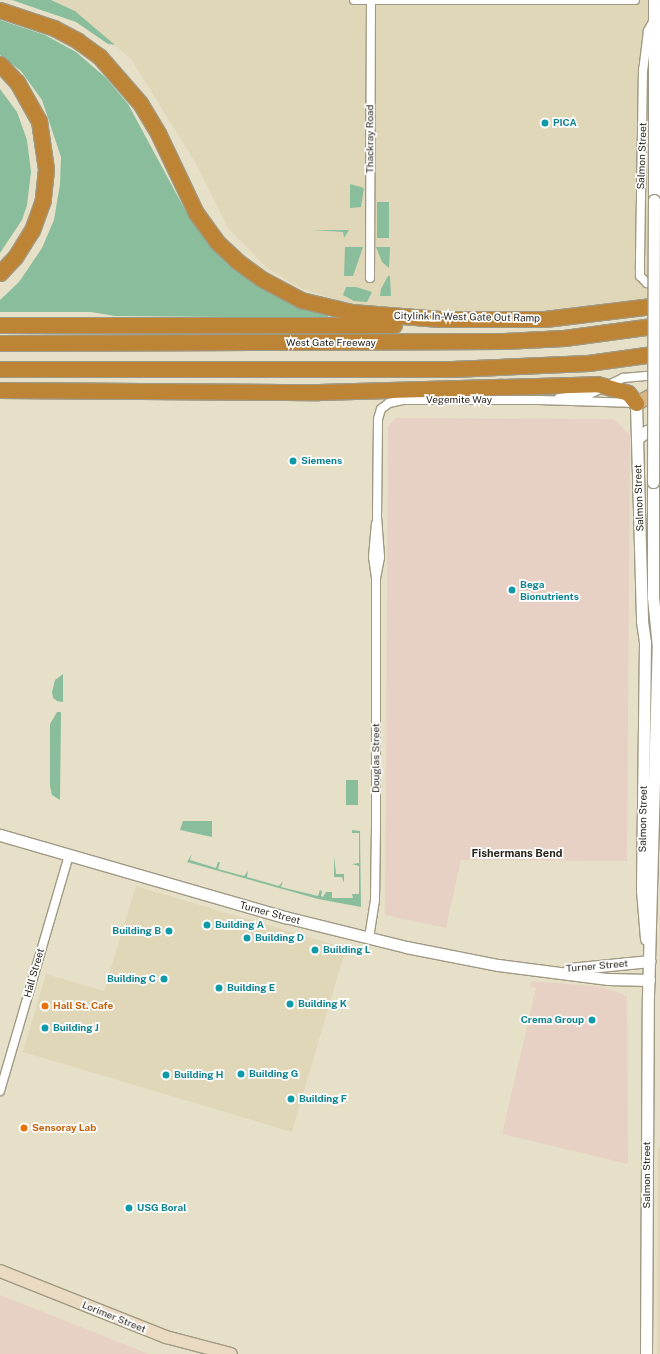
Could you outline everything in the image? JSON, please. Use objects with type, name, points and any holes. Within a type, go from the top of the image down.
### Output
[{"type":"highway","name":"Citylink In-West Gate Out Ramp","points":[[0,10],[54,28],[78,41],[99,56],[140,103],[158,133],[184,192],[205,226],[237,261],[278,289],[326,308],[370,314],[440,319],[545,319],[660,304]]},
{"type":"highway","points":[[0,64],[17,82],[39,121],[46,169],[43,200],[32,230],[15,257],[0,273]]},
{"type":"highway","points":[[0,325],[380,325],[482,323],[545,319]]},
{"type":"highway","name":"West Gate Freeway","points":[[0,343],[504,341],[564,338],[660,325]]},
{"type":"highway","points":[[183,392],[353,386],[527,375],[588,363],[660,353]]},
{"type":"highway","points":[[0,369],[452,369],[588,363]]},
{"type":"highway","points":[[0,390],[366,392],[556,384],[605,386],[628,394],[636,403]]},
{"type":"main road","points":[[636,403],[660,390]]},
{"type":"main road","points":[[636,403],[660,401]]},
{"type":"main road","name":"Lorimer Street","points":[[0,1271],[166,1337],[231,1354]]},
{"type":"street","points":[[354,0],[635,0]]},
{"type":"street","name":"Thackray Road","points":[[370,278],[371,0]]},
{"type":"street","name":"Salmon Street","points":[[648,822],[659,643],[653,597],[654,200],[657,23],[654,0]]},
{"type":"street","name":"Salmon Street","points":[[657,23],[648,31],[643,69],[640,276],[647,283],[660,283]]},
{"type":"street","name":"Vegemite Way","points":[[539,400],[586,395],[623,378],[656,375]]},
{"type":"street","name":"Vegemite Way","points":[[382,409],[389,403],[397,401],[539,400],[636,403]]},
{"type":"street","name":"Salmon Street","points":[[636,403],[642,621],[645,642],[648,822],[649,961],[646,1354]]},
{"type":"street","name":"Douglas Street","points":[[369,938],[375,900],[376,578],[373,542],[377,517],[378,422],[382,409]]},
{"type":"street","points":[[637,439],[647,431],[660,433]]},
{"type":"street","name":"Salmon Street","points":[[645,642],[653,597]]},
{"type":"street","name":"Turner Street","points":[[0,835],[285,917],[369,938],[477,962],[544,969],[608,979],[648,980]]},
{"type":"street","name":"Hall Street","points":[[0,1091],[69,855]]},
{"type":"street","name":"Turner Street","points":[[544,969],[649,961]]},
{"type":"shaded area","points":[[51,0],[660,0],[660,297],[584,310],[421,314],[347,304],[298,287],[267,268],[228,228],[195,162],[131,59],[75,11]]},
{"type":"shaded area","points":[[396,418],[614,419],[630,435],[627,861],[461,860],[446,928],[385,915],[388,426]]},
{"type":"shaded area","points":[[136,886],[346,948],[292,1132],[23,1052],[46,974],[104,991]]},
{"type":"shaded area","points":[[531,981],[603,987],[627,996],[628,1164],[502,1134],[536,988],[530,987]]},
{"type":"shaded area","points":[[658,1147],[660,1147],[660,1354],[657,1354]]},
{"type":"shaded area","points":[[0,1295],[149,1354],[0,1354]]},
{"type":"green space","points":[[12,0],[51,0],[75,11],[115,45],[108,44],[76,22]]},
{"type":"green space","points":[[0,20],[45,35],[76,52],[106,78],[128,104],[190,219],[214,250],[237,271],[269,292],[300,306],[329,314],[328,318],[115,316],[91,312],[0,312],[0,300],[19,282],[42,248],[54,220],[60,184],[61,157],[42,100],[21,71],[0,55]]},
{"type":"green space","points":[[0,89],[17,112],[27,140],[31,172],[27,205],[22,220],[0,253]]},
{"type":"green space","points":[[350,184],[364,188],[361,207],[350,208]]},
{"type":"green space","points":[[377,202],[389,202],[389,238],[377,238]]},
{"type":"green space","points":[[313,230],[349,230],[344,238],[343,232]]},
{"type":"green space","points":[[345,247],[363,247],[353,276],[344,276]]},
{"type":"green space","points":[[376,247],[390,247],[389,268],[382,262]]},
{"type":"green space","points":[[388,276],[390,276],[391,296],[380,296],[381,289]]},
{"type":"green space","points":[[346,287],[356,287],[372,292],[367,302],[354,301],[343,295]]},
{"type":"green space","points":[[63,674],[63,702],[57,701],[53,698],[52,692],[55,680]]},
{"type":"green space","points":[[57,712],[61,712],[60,800],[52,795],[50,786],[50,724]]},
{"type":"green space","points":[[346,780],[358,780],[358,805],[346,805]]},
{"type":"green space","points":[[183,821],[212,821],[212,837],[180,830]]},
{"type":"green space","points":[[352,830],[360,831],[361,907],[318,899],[187,862],[192,854],[190,860],[216,868],[218,862],[220,862],[218,869],[244,876],[248,871],[247,877],[279,886],[283,881],[281,887],[318,896],[320,890],[322,891],[321,896],[323,897],[326,892],[332,892],[332,898],[353,898],[352,894],[359,894],[359,866],[352,864],[359,863],[359,833],[352,833]]},
{"type":"green space","points":[[334,856],[336,874],[344,874],[344,883],[342,877],[334,877]]},
{"type":"place","name":"PICA","points":[[545,123]]},
{"type":"place","name":"Siemens","points":[[293,461]]},
{"type":"place","name":"Bega Bionutrients","points":[[512,590]]},
{"type":"place","name":"Building A","points":[[207,925]]},
{"type":"place","name":"Building B","points":[[169,931]]},
{"type":"place","name":"Building D","points":[[247,938]]},
{"type":"place","name":"Building L","points":[[315,950]]},
{"type":"place","name":"Building C","points":[[164,979]]},
{"type":"place","name":"Building E","points":[[219,988]]},
{"type":"place","name":"Building K","points":[[290,1004]]},
{"type":"place","name":"Hall St. Cafe","points":[[45,1006]]},
{"type":"place","name":"Crema Group","points":[[592,1020]]},
{"type":"place","name":"Building J","points":[[45,1028]]},
{"type":"place","name":"Building G","points":[[241,1074]]},
{"type":"place","name":"Building H","points":[[166,1075]]},
{"type":"place","name":"Building F","points":[[291,1099]]},
{"type":"place","name":"Sensoray Lab","points":[[24,1128]]},
{"type":"place","name":"USG Boral","points":[[129,1208]]},
{"type":"district","name":"Fishermans Bend","points":[[517,853]]}]
